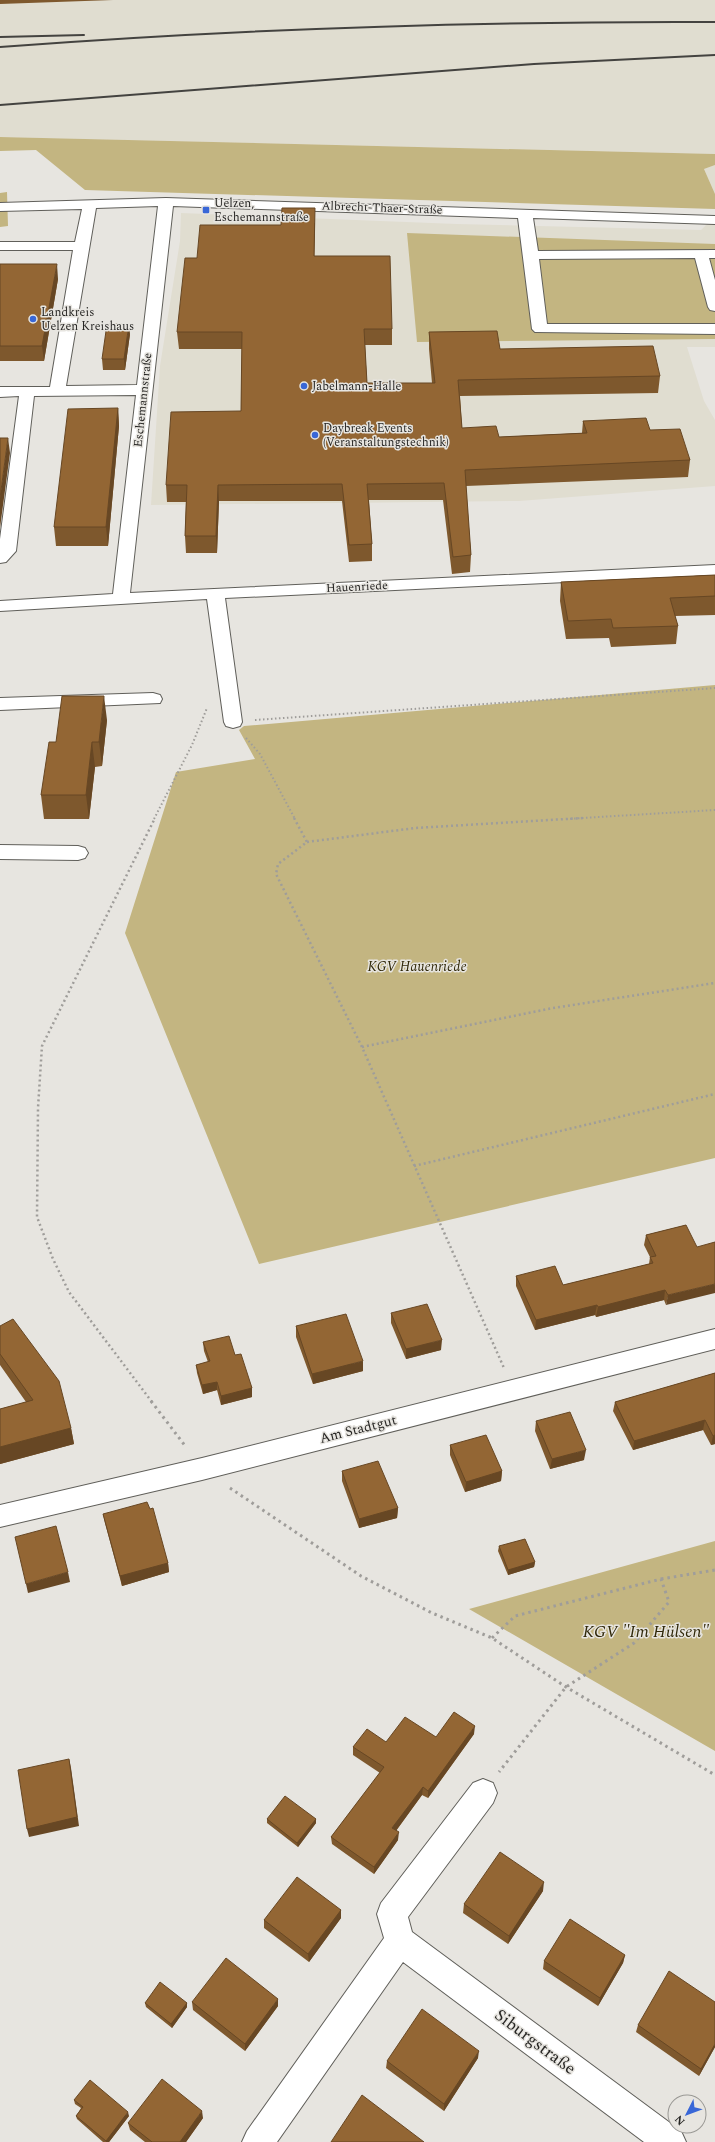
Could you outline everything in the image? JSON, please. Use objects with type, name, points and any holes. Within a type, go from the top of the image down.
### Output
[{"type":"street","name":"Albrecht-Thaer-Straße","points":[[0,207],[37,200],[90,203],[166,202],[420,209],[525,215],[715,220]]},
{"type":"street","name":"Eschemannstraße","points":[[122,598],[166,202]]},
{"type":"street","points":[[57,391],[81,246],[90,203]]},
{"type":"street","points":[[525,215],[540,329],[715,329]]},
{"type":"street","points":[[0,246],[81,246]]},
{"type":"street","points":[[530,255],[708,254],[715,307]]},
{"type":"street","points":[[0,392],[144,390]]},
{"type":"street","points":[[0,558],[7,551],[27,392]]},
{"type":"street","name":"Hauenriede","points":[[0,606],[215,593],[715,570]]},
{"type":"street","points":[[215,593],[224,667],[233,722]]},
{"type":"street","points":[[0,704],[153,699]]},
{"type":"street","points":[[0,852],[78,853]]},
{"type":"street","name":"Am Stadtgut","points":[[0,1516],[202,1469],[715,1339]]},
{"type":"street","points":[[258,2142],[400,1941],[392,1914],[483,1793]]},
{"type":"street","name":"Siburgstraße","points":[[400,1941],[670,2142]]},
{"type":"path","points":[[224,667],[192,745],[124,878],[42,1046],[38,1108],[37,1217],[53,1259],[69,1292],[202,1469],[361,1576],[432,1613],[492,1638],[566,1687],[715,1775]]},
{"type":"path","points":[[233,722],[715,688]]},
{"type":"path","points":[[233,722],[260,754],[307,842]]},
{"type":"path","points":[[513,1390],[362,1047],[276,874],[278,864],[307,842],[415,828],[715,810]]},
{"type":"path","points":[[362,1047],[553,1008],[715,983]]},
{"type":"path","points":[[414,1166],[715,1094]]},
{"type":"path","points":[[492,1638],[515,1616],[661,1579],[715,1570]]},
{"type":"path","points":[[483,1793],[566,1687],[634,1643],[669,1602],[661,1579]]},
{"type":"shaded area","points":[[0,0],[715,0],[715,154],[0,137]]},
{"type":"shaded area","points":[[715,165],[715,194],[704,169]]},
{"type":"shaded area","points":[[181,213],[457,224],[701,230],[715,216],[715,347],[687,347],[704,401],[715,420],[715,486],[519,501],[151,505],[160,366],[180,241]]},
{"type":"green space","points":[[0,137],[715,154],[715,165],[704,169],[715,194],[715,209],[85,190],[36,150],[0,151]]},
{"type":"green space","points":[[7,192],[8,226],[0,227],[0,193]]},
{"type":"green space","points":[[407,233],[715,244],[715,339],[417,342]]},
{"type":"green space","name":"KGV Hauenriede","points":[[715,685],[715,1158],[259,1264],[125,933],[176,772],[255,759],[239,730],[244,726]]},
{"type":"green space","name":"KGV \"Im Hülsen\"","points":[[715,1541],[715,1751],[469,1609]]},
{"type":"building","points":[[282,208],[315,208],[314,256],[390,256],[392,329],[364,329],[367,383],[435,383],[429,332],[497,331],[500,349],[653,346],[660,376],[458,380],[462,428],[496,426],[499,437],[587,433],[583,421],[646,418],[650,430],[680,429],[690,460],[465,470],[471,555],[453,557],[444,483],[367,484],[372,544],[349,545],[342,484],[218,485],[216,536],[185,536],[187,485],[166,485],[171,412],[241,411],[242,332],[177,332],[185,258],[197,258],[200,225],[281,225]]},
{"type":"building","name":"Landkreis Uelzen Kreishaus","points":[[0,264],[57,264],[42,346],[0,346]]},
{"type":"building","points":[[107,324],[129,324],[124,359],[102,359]]},
{"type":"building","points":[[118,408],[106,527],[54,527],[68,409]]},
{"type":"building","points":[[0,438],[8,438],[0,498]]},
{"type":"building","points":[[715,575],[715,596],[670,598],[678,626],[613,628],[611,619],[568,621],[561,582]]},
{"type":"building","points":[[62,696],[104,696],[99,742],[92,742],[86,795],[41,795],[49,742],[56,742]]},
{"type":"building","points":[[686,1225],[697,1247],[715,1242],[715,1284],[668,1295],[665,1290],[598,1307],[597,1305],[536,1320],[516,1276],[555,1266],[563,1285],[653,1263],[650,1257],[656,1256],[646,1235]]},
{"type":"building","points":[[427,1304],[442,1340],[406,1349],[391,1313]]},
{"type":"building","points":[[346,1314],[363,1361],[312,1374],[296,1326]]},
{"type":"building","points":[[13,1319],[59,1381],[71,1428],[0,1447],[0,1409],[33,1400],[0,1354],[0,1326]]},
{"type":"building","points":[[229,1336],[235,1355],[241,1354],[252,1388],[221,1396],[217,1382],[202,1385],[196,1365],[210,1361],[203,1342]]},
{"type":"building","points":[[715,1373],[715,1435],[713,1436],[705,1420],[634,1441],[615,1402]]},
{"type":"building","points":[[570,1412],[586,1450],[552,1459],[536,1421]]},
{"type":"building","points":[[486,1435],[502,1471],[466,1482],[450,1445]]},
{"type":"building","points":[[378,1461],[398,1508],[359,1519],[342,1471]]},
{"type":"building","points":[[147,1502],[150,1509],[153,1508],[168,1563],[120,1576],[103,1514]]},
{"type":"building","points":[[56,1526],[68,1572],[26,1584],[15,1537]]},
{"type":"building","points":[[525,1539],[535,1562],[508,1570],[499,1546]]},
{"type":"building","points":[[454,1712],[475,1726],[428,1791],[423,1787],[392,1828],[399,1832],[374,1867],[331,1837],[384,1767],[353,1747],[367,1729],[386,1742],[405,1717],[436,1737]]},
{"type":"building","points":[[69,1759],[77,1817],[27,1829],[18,1770]]},
{"type":"building","points":[[285,1796],[316,1819],[297,1843],[267,1819]]},
{"type":"building","points":[[500,1852],[544,1882],[509,1936],[464,1904]]},
{"type":"building","points":[[297,1877],[341,1910],[308,1954],[264,1920]]},
{"type":"building","points":[[570,1919],[625,1955],[600,1998],[544,1961]]},
{"type":"building","points":[[226,1958],[278,1999],[245,2044],[192,2002]]},
{"type":"building","points":[[669,1971],[715,2002],[715,2044],[701,2069],[638,2025]]},
{"type":"building","points":[[160,1982],[187,2003],[171,2024],[145,2003]]},
{"type":"building","points":[[422,2009],[479,2051],[444,2104],[387,2061]]},
{"type":"building","points":[[162,2079],[202,2111],[180,2142],[152,2142],[128,2123]]},
{"type":"building","points":[[90,2080],[128,2112],[106,2141],[76,2116],[83,2107],[74,2100]]},
{"type":"building","points":[[362,2095],[424,2142],[331,2142]]},
{"type":"railway","points":[[0,47],[179,35],[357,27],[536,23],[715,22]]},
{"type":"railway","points":[[0,37],[84,35]]},
{"type":"railway","points":[[0,105],[534,64],[715,55]]},
{"type":"place","name":"Uelzen, Eschemannstraße","points":[[206,210]]},
{"type":"place","name":"Landkreis Uelzen Kreishaus","points":[[33,319]]},
{"type":"place","name":"Jabelmann-Halle","points":[[304,386]]},
{"type":"place","name":"Daybreak Events (Veranstaltungstechnik)","points":[[315,435]]}]
